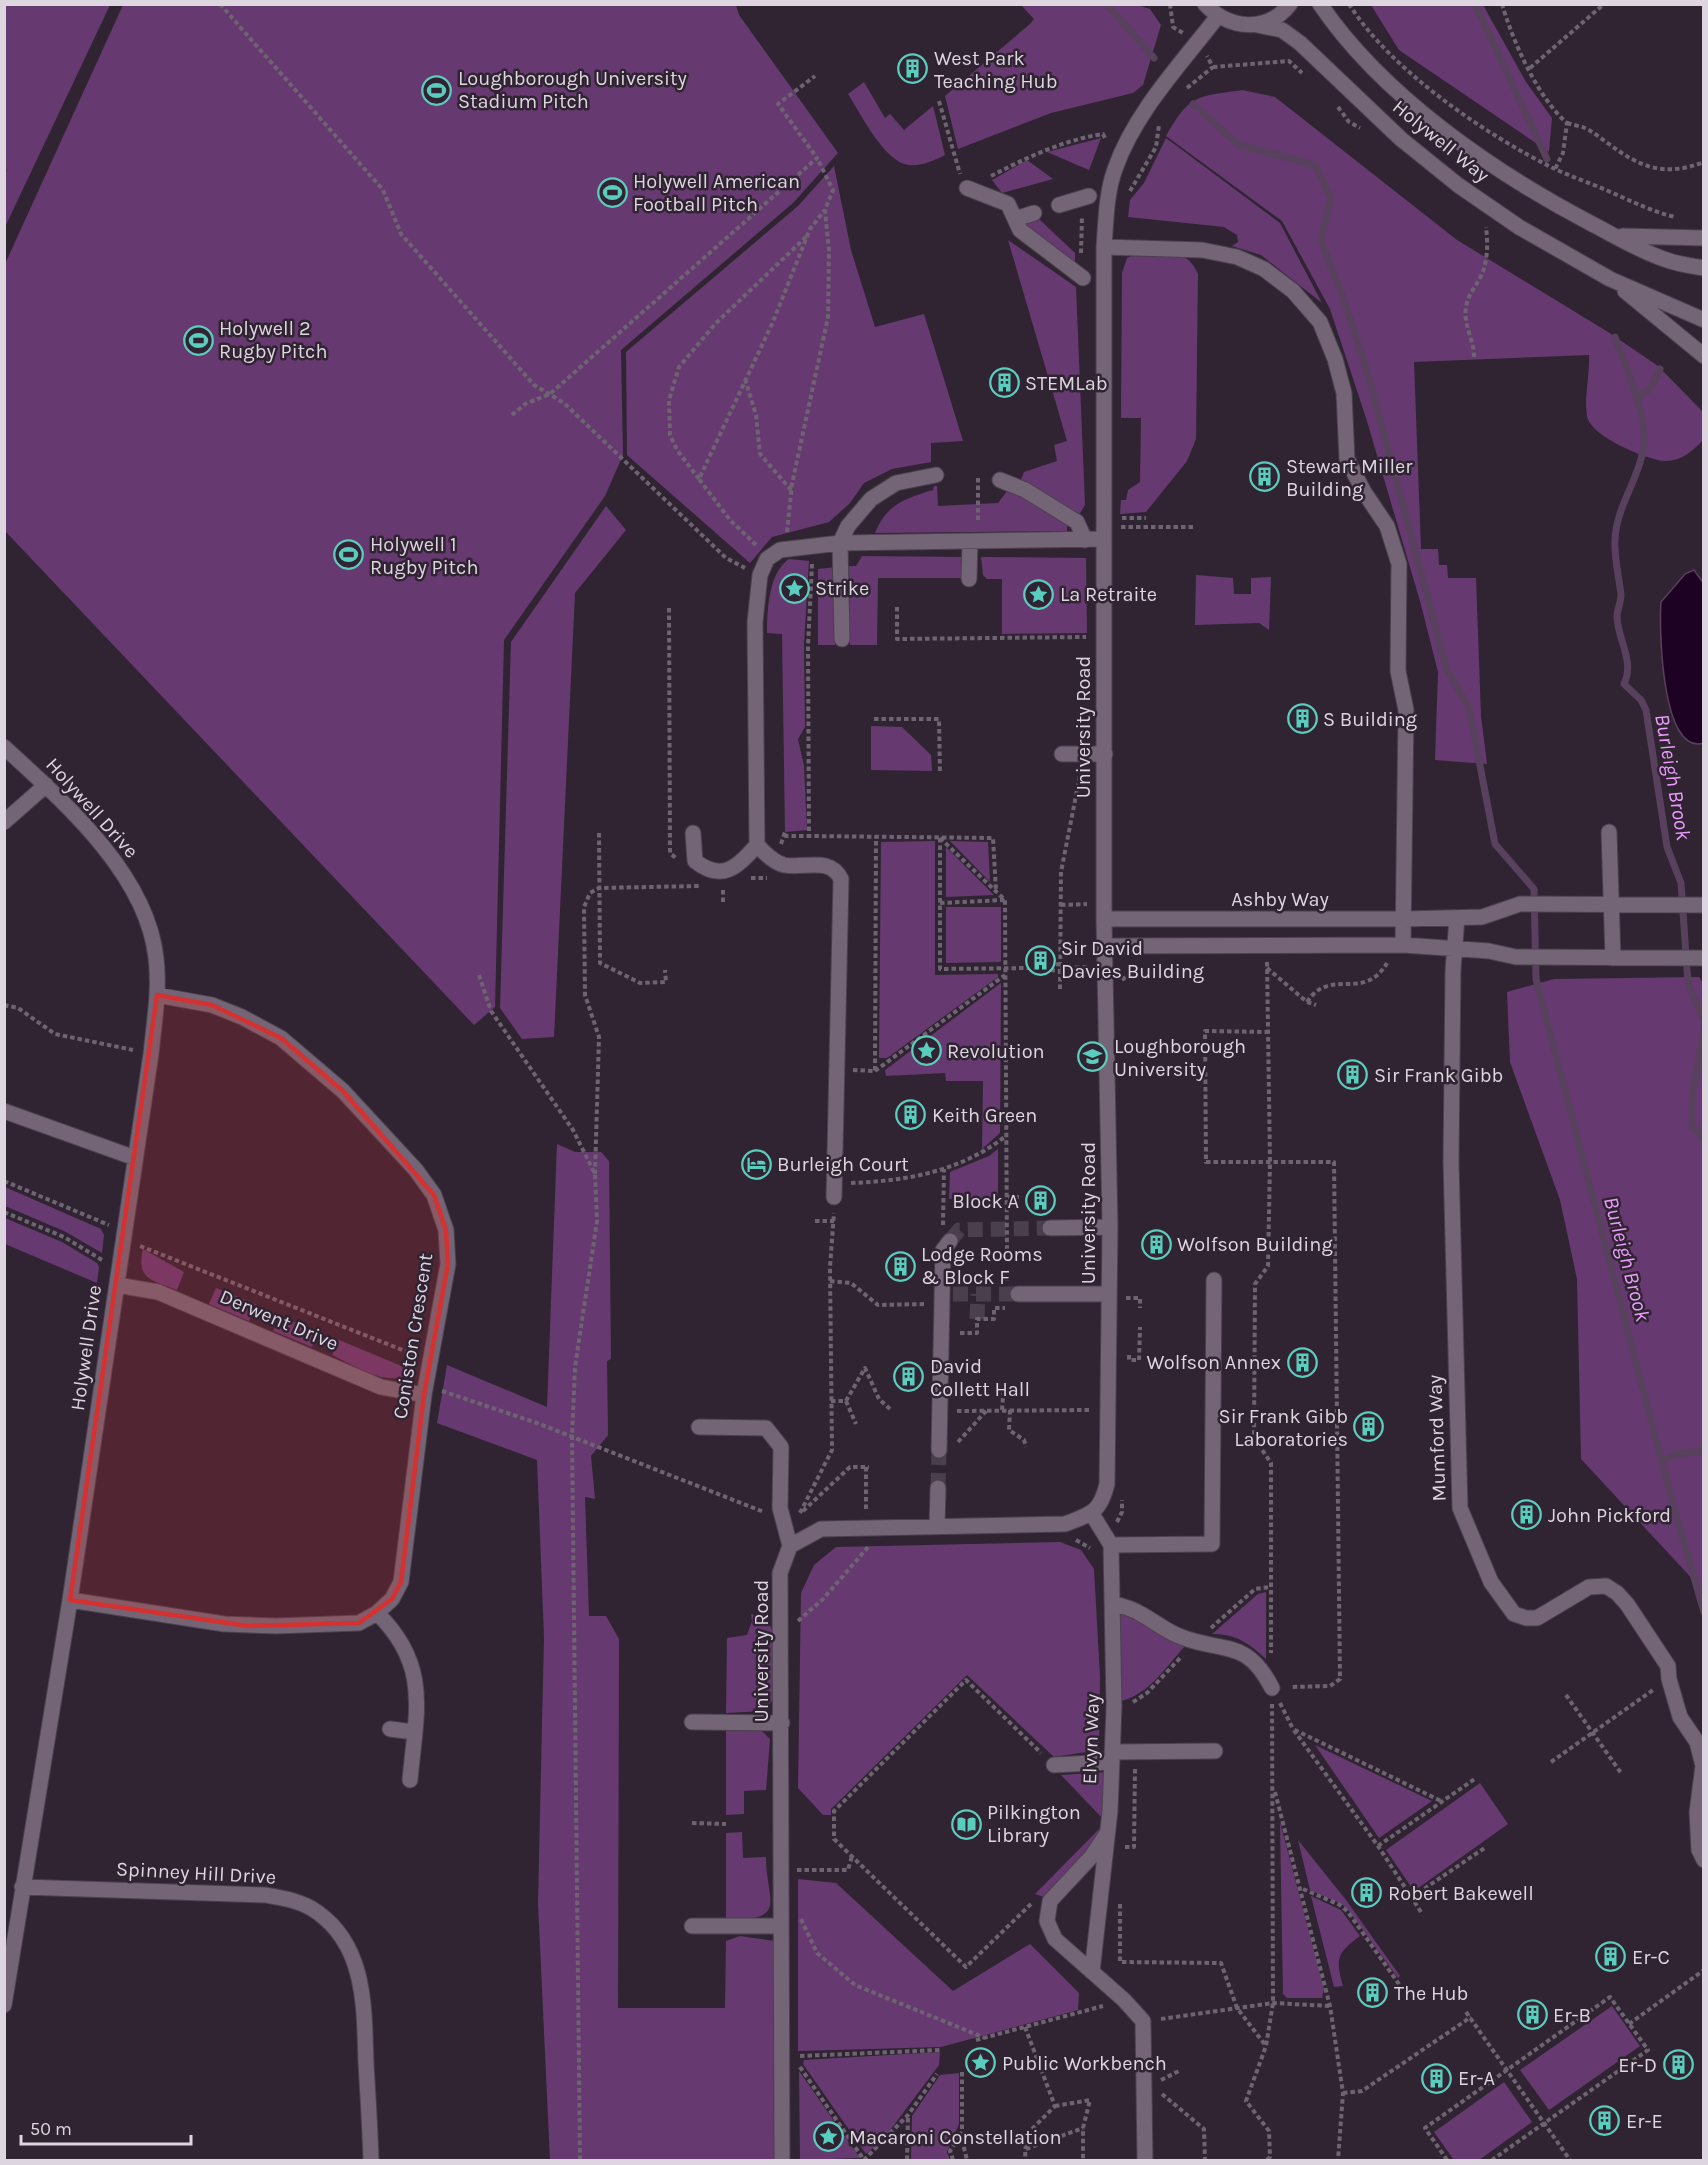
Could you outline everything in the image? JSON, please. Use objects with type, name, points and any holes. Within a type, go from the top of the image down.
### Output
[{"type":"street","name":"Holywell Way","points":[[1205,4],[1218,16],[1230,22],[1282,30],[1300,43],[1401,139],[1458,185],[1519,227],[1610,279],[1704,320]]},
{"type":"street","points":[[1257,25],[1272,19],[1290,4]]},
{"type":"street","name":"Holywell Way","points":[[1320,4],[1385,78],[1479,158],[1540,197],[1614,236],[1664,260],[1704,268]]},
{"type":"street","name":"University Road","points":[[1092,1514],[1103,1502],[1107,1484],[1116,1296],[1110,1227],[1104,919],[1105,754],[1102,539],[1104,247],[1107,205],[1114,170],[1138,122],[1218,16]]},
{"type":"street","points":[[967,188],[1008,204],[1020,230],[1083,278]]},
{"type":"street","points":[[1015,219],[1089,196]]},
{"type":"street","name":"Holywell Way","points":[[1614,236],[1704,238]]},
{"type":"street","points":[[1104,247],[1202,250],[1237,257],[1264,269],[1293,291],[1320,322],[1335,359],[1344,393],[1347,459],[1364,492],[1387,526],[1399,564],[1398,671],[1406,710],[1403,945]]},
{"type":"street","name":"Holywell Way","points":[[1610,279],[1704,356]]},
{"type":"street","points":[[842,639],[840,543],[848,526],[871,499],[896,483],[936,475]]},
{"type":"street","points":[[1000,480],[1025,490],[1077,522],[1085,540]]},
{"type":"street","points":[[693,833],[695,861],[706,869],[722,871],[735,868],[757,845],[755,622],[760,575],[771,556],[787,548],[813,548],[840,543],[1102,539]]},
{"type":"street","points":[[969,579],[970,541]]},
{"type":"street","name":"Holywell Drive","points":[[4,747],[46,785],[111,856],[132,888],[147,920],[156,958],[157,995],[151,1054],[70,1600],[4,2005]]},
{"type":"street","points":[[1062,754],[1105,754]]},
{"type":"street","points":[[4,822],[46,785]]},
{"type":"street","points":[[1609,832],[1613,957]]},
{"type":"street","points":[[757,845],[770,858],[784,865],[828,865],[837,869],[841,879],[834,1190]]},
{"type":"street","name":"Ashby Way","points":[[1104,919],[1403,920],[1482,917],[1520,904],[1703,905]]},
{"type":"street","points":[[1455,948],[1457,918]]},
{"type":"street","points":[[1105,946],[1403,945],[1490,951],[1516,957],[1702,958]]},
{"type":"street","name":"Mumford Way","points":[[1455,948],[1451,1162],[1460,1508],[1491,1582],[1514,1614],[1526,1618],[1537,1618],[1589,1587],[1606,1586],[1617,1593],[1627,1604],[1668,1666],[1669,1679],[1680,1717],[1697,1742],[1703,1767],[1697,1812],[1699,1850],[1704,1860]]},
{"type":"street","name":"Coniston Crescent","points":[[70,1600],[248,1626],[359,1623],[377,1613],[392,1599],[401,1582],[425,1390],[446,1284],[448,1255],[441,1213],[428,1184],[343,1091],[281,1038],[242,1017],[212,1005],[157,995]]},
{"type":"street","points":[[4,1111],[135,1158]]},
{"type":"street","points":[[1050,1228],[1110,1227]]},
{"type":"street","points":[[939,1450],[943,1250],[950,1241]]},
{"type":"street","points":[[1111,1545],[1212,1544],[1214,1280]]},
{"type":"street","name":"Derwent Drive","points":[[117,1285],[158,1292],[381,1387],[425,1390]]},
{"type":"street","points":[[1018,1294],[1116,1296]]},
{"type":"street","points":[[699,1427],[766,1428],[781,1447],[780,1508],[790,1546],[821,1528],[1065,1524],[1092,1514]]},
{"type":"street","points":[[937,1526],[938,1488]]},
{"type":"street","name":"Elvyn Way","points":[[1092,1514],[1111,1545],[1114,1707],[1108,1832],[1092,1972]]},
{"type":"street","name":"University Road","points":[[782,2160],[780,1573],[790,1546]]},
{"type":"street","points":[[1113,1603],[1139,1612],[1182,1638],[1235,1649],[1251,1658],[1262,1669],[1272,1688]]},
{"type":"street","points":[[377,1613],[405,1648],[414,1668],[417,1689],[410,1780]]},
{"type":"street","points":[[692,1722],[782,1723]]},
{"type":"street","points":[[390,1729],[414,1732]]},
{"type":"street","points":[[1054,1765],[1135,1754],[1215,1751]]},
{"type":"street","points":[[1108,1832],[1092,1856],[1050,1901],[1047,1921],[1055,1939],[1124,2000],[1143,2021],[1146,2084],[1145,2160]]},
{"type":"street","name":"Spinney Hill Drive","points":[[22,1887],[265,1894],[295,1900],[317,1911],[334,1926],[347,1944],[363,1991],[371,2160]]},
{"type":"street","points":[[692,1926],[780,1926]]},
{"type":"path","points":[[220,4],[383,190],[401,234],[534,385],[564,403],[726,558],[760,575]]},
{"type":"path","points":[[1170,4],[1173,27],[1198,42],[1213,67]]},
{"type":"path","points":[[1349,4],[1360,22],[1396,61],[1471,119],[1555,169],[1650,211],[1683,219]]},
{"type":"path","points":[[1502,4],[1510,32],[1540,92],[1555,112],[1568,123],[1585,128],[1630,159],[1651,168],[1669,171],[1685,169],[1704,162]]},
{"type":"path","points":[[1530,68],[1604,4]]},
{"type":"path","points":[[1179,97],[1186,88],[1213,67],[1288,62]]},
{"type":"path","points":[[771,556],[730,520],[677,450],[670,435],[669,400],[679,368],[715,324],[807,235],[825,210],[833,190],[817,158],[778,104],[815,76]]},
{"type":"path","points":[[939,101],[958,171],[967,188]]},
{"type":"path","points":[[1555,169],[1563,153],[1568,123]]},
{"type":"path","points":[[1126,195],[1140,178],[1156,147],[1159,124]]},
{"type":"path","points":[[513,415],[525,404],[550,394],[817,158]]},
{"type":"path","points":[[787,548],[791,490],[828,317],[829,251],[825,210]]},
{"type":"path","points":[[1474,357],[1474,341],[1466,326],[1465,310],[1469,293],[1480,278],[1486,262],[1488,241],[1486,222]]},
{"type":"path","points":[[699,479],[772,324],[807,235]]},
{"type":"path","points":[[745,379],[756,415],[760,454],[791,490]]},
{"type":"path","points":[[978,478],[978,504]]},
{"type":"path","points":[[1115,518],[1146,518]]},
{"type":"path","points":[[1115,527],[1194,527]]},
{"type":"path","points":[[809,836],[808,646],[813,548]]},
{"type":"path","points":[[897,607],[897,639],[1090,637],[1089,626]]},
{"type":"path","points":[[669,608],[670,839]]},
{"type":"path","points":[[874,719],[939,719],[940,774]]},
{"type":"path","points":[[1060,989],[1061,872],[1084,754]]},
{"type":"path","points":[[599,833],[600,963],[640,983],[666,982],[665,970]]},
{"type":"path","points":[[784,836],[993,838],[996,891]]},
{"type":"path","points":[[875,1071],[876,837]]},
{"type":"path","points":[[940,837],[1005,900],[1007,1253]]},
{"type":"path","points":[[940,837],[940,969],[1027,968],[1037,965],[1060,968],[1092,967]]},
{"type":"path","points":[[579,2160],[572,1437],[575,1367],[597,1221],[595,1174],[599,1037],[585,994],[584,907],[590,892],[599,888],[705,886]]},
{"type":"path","points":[[940,903],[1005,900]]},
{"type":"path","points":[[1061,905],[1091,903]]},
{"type":"path","points":[[1307,1002],[1312,995],[1330,984],[1358,984],[1372,981],[1403,945]]},
{"type":"path","points":[[1267,961],[1270,1162],[1268,1266],[1255,1284],[1254,1438],[1272,1463],[1271,1654]]},
{"type":"path","points":[[1267,968],[1307,1002],[1316,1005]]},
{"type":"path","points":[[837,1070],[875,1071],[1006,974]]},
{"type":"path","points":[[479,975],[491,1011],[573,1130],[595,1174]]},
{"type":"path","points":[[4,1005],[18,1008],[55,1034],[151,1054]]},
{"type":"path","points":[[1269,1032],[1205,1031],[1206,1162],[1334,1162],[1337,1623],[1340,1660],[1340,1679],[1336,1684],[1272,1688]]},
{"type":"path","points":[[800,1513],[832,1450],[830,1281],[834,1190],[894,1181],[944,1169],[985,1153],[1008,1135]]},
{"type":"path","points":[[943,1208],[944,1169]]},
{"type":"path","points":[[4,1182],[123,1235],[430,1360]]},
{"type":"path","points":[[1008,1197],[1019,1197]]},
{"type":"path","points":[[4,1212],[64,1237],[119,1269]]},
{"type":"path","points":[[815,1221],[834,1221]]},
{"type":"path","points":[[830,1281],[851,1283],[878,1305],[942,1304]]},
{"type":"path","points":[[1116,1296],[1140,1298],[1140,1308]]},
{"type":"path","points":[[977,1333],[977,1319],[994,1319],[994,1308],[1007,1308]]},
{"type":"path","points":[[1129,1349],[1130,1360],[1139,1360],[1140,1327]]},
{"type":"path","points":[[846,1401],[865,1368],[879,1398],[890,1409]]},
{"type":"path","points":[[1002,1410],[1004,1383]]},
{"type":"path","points":[[425,1390],[572,1437],[785,1521],[800,1513],[850,1467],[867,1467],[867,1526]]},
{"type":"path","points":[[831,1401],[846,1401]]},
{"type":"path","points":[[846,1401],[856,1424]]},
{"type":"path","points":[[955,1447],[987,1410]]},
{"type":"path","points":[[1010,1410],[1009,1430],[1024,1440],[1026,1447]]},
{"type":"path","points":[[939,1411],[1073,1410]]},
{"type":"path","points":[[1074,1539],[1089,1547],[1094,1558]]},
{"type":"path","points":[[792,1617],[792,1627],[823,1599],[871,1544]]},
{"type":"path","points":[[1050,1901],[1036,1898],[966,1966],[834,1839],[834,1811],[966,1680],[1054,1765]]},
{"type":"path","points":[[1272,1688],[1293,1729],[1378,1846],[1421,1912]]},
{"type":"path","points":[[1267,2160],[1270,2157],[1269,2131],[1246,2101],[1266,2046],[1273,2003],[1272,1688]]},
{"type":"path","points":[[1566,1695],[1621,1773]]},
{"type":"path","points":[[1551,1762],[1642,1697]]},
{"type":"path","points":[[1293,1729],[1441,1802]]},
{"type":"path","points":[[1120,1847],[1134,1847],[1135,1754]]},
{"type":"path","points":[[1378,1846],[1476,1778]]},
{"type":"path","points":[[1273,1785],[1302,1888],[1330,2006],[1343,2092],[1338,2160]]},
{"type":"path","points":[[692,1823],[726,1824]]},
{"type":"path","points":[[1412,1897],[1486,1847]]},
{"type":"path","points":[[792,1870],[848,1870],[852,1856]]},
{"type":"path","points":[[1302,1888],[1340,1905],[1348,1912],[1401,1987]]},
{"type":"path","points":[[1120,1899],[1122,1920],[1120,1962],[1221,1963],[1237,2008],[1266,2046]]},
{"type":"path","points":[[798,1913],[817,1953],[855,1985],[985,2038]]},
{"type":"path","points":[[1629,2024],[1704,1970]]},
{"type":"path","points":[[1447,2160],[1425,2128],[1610,1997],[1648,2050],[1492,2160]]},
{"type":"path","points":[[976,2040],[1124,2000]]},
{"type":"path","points":[[1143,2021],[1273,2003],[1330,2006]]},
{"type":"path","points":[[1466,2012],[1570,2160]]},
{"type":"path","points":[[1343,2092],[1362,2091],[1471,2017]]},
{"type":"path","points":[[1025,2027],[1055,2106]]},
{"type":"path","points":[[937,2074],[908,2115],[864,2160],[793,2056],[940,2050]]},
{"type":"path","points":[[962,2072],[962,2132],[967,2160]]},
{"type":"path","points":[[1146,2084],[1176,2103],[1204,2129],[1205,2160]]},
{"type":"path","points":[[1026,2160],[1026,2135],[1055,2106],[1090,2100],[1083,2128],[1083,2160]]},
{"type":"path","points":[[907,2160],[908,2115]]},
{"type":"path","points":[[1026,2149],[1083,2128]]},
{"type":"path","points":[[953,2160],[950,2151],[962,2132]]},
{"type":"highlighted area","points":[[157,995],[212,1005],[281,1038],[343,1091],[434,1195],[446,1230],[448,1264],[424,1395],[401,1582],[392,1599],[359,1623],[248,1626],[70,1600]]},
{"type":"shaded area","points":[[1134,4],[1150,9],[1161,25],[1143,85],[1133,93],[1051,113],[958,149],[945,96],[1030,24],[1034,19],[1021,5]]},
{"type":"shaded area","points":[[4,5],[110,5],[5,227],[5,174],[8,167],[5,172]]},
{"type":"shaded area","points":[[123,5],[736,5],[739,15],[838,153],[793,203],[621,350],[623,455],[605,496],[504,640],[495,1007],[474,1025],[5,531],[5,264]]},
{"type":"shaded area","points":[[1371,5],[1483,5],[1526,82],[1552,118],[1549,152],[1399,50]]},
{"type":"shaded area","points":[[864,82],[885,118],[890,114],[904,130],[933,106],[945,155],[927,163],[909,165],[891,155],[874,136],[848,94]]},
{"type":"shaded area","points":[[1242,90],[1275,97],[1457,240],[1608,332],[1658,366],[1703,412],[1703,440],[1686,455],[1675,460],[1664,461],[1644,456],[1619,445],[1590,424],[1586,409],[1589,355],[1414,362],[1421,549],[1438,549],[1439,565],[1447,565],[1448,578],[1476,578],[1481,716],[1487,764],[1435,760],[1438,672],[1420,601],[1366,418],[1330,309],[1282,221],[1166,136],[1182,112],[1196,100],[1214,94]]},
{"type":"shaded area","points":[[1101,138],[1089,170],[1047,152]]},
{"type":"shaded area","points":[[1166,138],[1280,223],[1322,303],[1261,255],[1232,246],[1238,242],[1237,235],[1224,227],[1128,217],[1130,200],[1144,183]]},
{"type":"shaded area","points":[[1027,160],[1053,179],[1002,193],[992,180]]},
{"type":"shaded area","points":[[834,166],[851,250],[875,327],[924,314],[963,441],[931,443],[931,462],[892,469],[864,483],[850,503],[829,522],[772,537],[750,563],[627,455],[626,352],[798,206]]},
{"type":"shaded area","points":[[1039,219],[1075,253],[1075,269],[1023,225]]},
{"type":"shaded area","points":[[1008,240],[1076,287],[1085,505],[1079,515],[1021,480],[1024,472],[1057,461],[1054,445],[1067,441]]},
{"type":"shaded area","points":[[1173,253],[1180,255],[1193,265],[1198,274],[1196,439],[1187,461],[1146,512],[1120,514],[1121,500],[1126,500],[1128,490],[1140,482],[1141,418],[1121,418],[1122,273],[1127,258],[1136,254]]},
{"type":"shaded area","points":[[934,486],[937,486],[938,506],[998,503],[1008,490],[1014,491],[1067,522],[1067,531],[875,533],[891,509],[913,496],[933,490]]},
{"type":"shaded area","points":[[606,506],[626,530],[575,593],[554,1037],[522,1039],[500,1008],[511,642]]},
{"type":"shaded area","points":[[862,556],[965,557],[964,578],[878,578],[877,645],[850,645],[849,566],[856,566]]},
{"type":"shaded area","points":[[981,557],[1086,558],[1087,633],[1002,634],[1002,579],[987,579],[983,575]]},
{"type":"shaded area","points":[[789,559],[809,561],[804,644],[805,727],[798,739],[804,766],[807,830],[785,832],[782,634],[767,633],[767,624],[773,582],[782,565]]},
{"type":"shaded area","points":[[836,567],[835,645],[818,645],[818,569]]},
{"type":"shaded area","points":[[1694,570],[1704,584],[1704,743],[1690,742],[1679,730],[1671,711],[1662,661],[1661,602],[1685,574]]},
{"type":"shaded area","points":[[1196,575],[1233,578],[1234,594],[1251,594],[1251,578],[1271,577],[1269,630],[1259,623],[1195,625]]},
{"type":"shaded area","points":[[871,726],[902,727],[931,755],[932,771],[871,770]]},
{"type":"shaded area","points":[[935,841],[935,975],[998,974],[998,977],[887,1058],[879,1058],[881,842]]},
{"type":"shaded area","points":[[950,841],[988,842],[990,882]]},
{"type":"shaded area","points":[[946,847],[994,895],[946,897]]},
{"type":"shaded area","points":[[946,907],[1001,907],[1001,962],[946,963]]},
{"type":"shaded area","points":[[1699,977],[1704,985],[1703,1617],[1698,1585],[1581,1459],[1577,1279],[1560,1200],[1510,1062],[1507,992],[1554,979]]},
{"type":"shaded area","points":[[1001,983],[1000,1133],[982,1149],[983,1081],[946,1081],[945,1073],[886,1076],[885,1070]]},
{"type":"shaded area","points":[[557,1144],[575,1152],[601,1152],[609,1161],[611,1359],[607,1361],[608,1435],[591,1456],[595,1499],[585,1497],[589,1616],[606,1616],[619,1639],[618,2008],[725,2008],[726,1941],[740,1936],[775,1941],[774,2160],[550,2160],[538,1903],[544,1637],[537,1460],[437,1423],[447,1365],[547,1407]]},
{"type":"shaded area","points":[[998,1149],[998,1200],[949,1199],[950,1172],[989,1156]]},
{"type":"shaded area","points":[[5,1187],[101,1229],[104,1235],[102,1253],[64,1231],[5,1206]]},
{"type":"shaded area","points":[[5,1218],[62,1242],[97,1263],[99,1267],[97,1283],[5,1244]]},
{"type":"shaded area","points":[[143,1249],[184,1272],[177,1290],[153,1281],[144,1273],[141,1259]]},
{"type":"shaded area","points":[[216,1288],[256,1304],[249,1321],[209,1304]]},
{"type":"shaded area","points":[[280,1316],[318,1332],[312,1347],[273,1331]]},
{"type":"shaded area","points":[[339,1340],[411,1370],[403,1376],[394,1378],[361,1370],[332,1355]]},
{"type":"shaded area","points":[[1060,1542],[1081,1550],[1094,1569],[1100,1677],[1099,1750],[1054,1757],[967,1675],[831,1809],[831,1815],[823,1815],[798,1788],[801,1593],[814,1565],[836,1547]]},
{"type":"shaded area","points":[[1266,1592],[1266,1659],[1242,1640],[1212,1634],[1258,1594]]},
{"type":"shaded area","points":[[1117,1611],[1187,1644],[1149,1686],[1140,1693],[1118,1702]]},
{"type":"shaded area","points":[[751,1614],[766,1617],[773,1632],[772,1701],[763,1711],[726,1713],[727,1638],[747,1635],[752,1621]]},
{"type":"shaded area","points":[[761,1730],[770,1739],[766,1790],[744,1791],[744,1814],[726,1815],[726,1731]]},
{"type":"shaded area","points":[[1315,1745],[1432,1801],[1379,1838]]},
{"type":"shaded area","points":[[1109,1772],[1107,1832],[1050,1899],[1035,1894],[1106,1822],[1061,1775]]},
{"type":"shaded area","points":[[1480,1783],[1508,1824],[1414,1891],[1386,1850]]},
{"type":"shaded area","points":[[1280,1822],[1324,1989],[1322,1998],[1287,1998],[1283,1994]]},
{"type":"shaded area","points":[[742,1832],[743,1858],[766,1857],[770,1905],[767,1912],[759,1916],[746,1919],[726,1919],[726,1833]]},
{"type":"shaded area","points":[[1298,1840],[1346,1900],[1400,1976],[1398,1978],[1342,1904],[1310,1890]]},
{"type":"shaded area","points":[[798,1879],[836,1883],[953,1991],[1030,1944],[1079,1993],[1078,2010],[941,2047],[798,2051]]},
{"type":"shaded area","points":[[1311,1896],[1341,1910],[1360,1936],[1342,1952],[1340,1957],[1339,1969],[1343,1986],[1334,1987]]},
{"type":"shaded area","points":[[1612,2006],[1640,2046],[1549,2110],[1520,2070]]},
{"type":"shaded area","points":[[940,2052],[939,2065],[885,2137],[866,2154],[803,2064],[804,2060]]},
{"type":"shaded area","points":[[799,2071],[860,2158],[800,2160]]},
{"type":"shaded area","points":[[959,2073],[959,2124],[947,2152],[950,2160],[911,2160],[912,2116],[940,2075]]},
{"type":"shaded area","points":[[1504,2082],[1532,2122],[1479,2160],[1454,2160],[1434,2132]]},
{"type":"waterway","points":[[1107,4],[1154,58]]},
{"type":"waterway","name":"Burleigh Brook","points":[[1475,4],[1547,159]]},
{"type":"waterway","points":[[1193,104],[1239,145],[1315,165],[1331,198],[1321,241],[1341,292],[1368,374],[1447,670],[1469,708],[1495,844],[1534,889],[1536,979],[1674,1508],[1704,1612]]},
{"type":"waterway","name":"Burleigh Brook","points":[[1615,337],[1637,397],[1644,434],[1640,461],[1620,513],[1615,540],[1621,595],[1617,617],[1628,667],[1624,684],[1641,700],[1646,710],[1667,847],[1681,883],[1688,984],[1704,1021]]},
{"type":"waterway","points":[[1636,399],[1651,388],[1660,369]]},
{"type":"waterway","name":"Burleigh Brook","points":[[1704,1029],[1692,1095],[1692,1127],[1704,1137]]},
{"type":"waterway","name":"Burleigh Brook","points":[[1663,1461],[1676,1454],[1704,1451]]},
{"type":"tunnel","points":[[950,1241],[959,1230],[1050,1228]]},
{"type":"tunnel","points":[[953,1294],[1018,1294]]},
{"type":"tunnel","points":[[977,1319],[978,1294]]},
{"type":"tunnel","points":[[938,1488],[939,1450]]},
{"type":"place","name":"West Park Teaching Hub","points":[[913,69]]},
{"type":"place","name":"Loughborough University Stadium Pitch","points":[[437,90]]},
{"type":"place","name":"Holywell American Football Pitch","points":[[612,193]]},
{"type":"place","name":"Holywell 2 Rugby Pitch","points":[[198,340]]},
{"type":"place","name":"STEMLab","points":[[1004,383]]},
{"type":"place","name":"Stewart Miller Building","points":[[1265,477]]},
{"type":"place","name":"Holywell 1 Rugby Pitch","points":[[349,555]]},
{"type":"place","name":"Strike","points":[[794,588]]},
{"type":"place","name":"La Retraite","points":[[1039,594]]},
{"type":"place","name":"S Building","points":[[1302,719]]},
{"type":"place","name":"Sir David Davies Building","points":[[1040,960]]},
{"type":"place","name":"Revolution","points":[[926,1051]]},
{"type":"place","name":"Loughborough University","points":[[1093,1057]]},
{"type":"place","name":"Sir Frank Gibb","points":[[1353,1075]]},
{"type":"place","name":"Keith Green","points":[[911,1115]]},
{"type":"place","name":"Burleigh Court","points":[[756,1164]]},
{"type":"place","name":"Block A","points":[[1040,1201]]},
{"type":"place","name":"Wolfson Building","points":[[1156,1244]]},
{"type":"place","name":"Lodge Rooms & Block F","points":[[900,1266]]},
{"type":"place","name":"Wolfson Annex","points":[[1302,1362]]},
{"type":"place","name":"David Collett Hall","points":[[909,1377]]},
{"type":"place","name":"Sir Frank Gibb Laboratories","points":[[1369,1427]]},
{"type":"place","name":"John Pickford","points":[[1527,1515]]},
{"type":"place","name":"Pilkington Library","points":[[966,1824]]},
{"type":"place","name":"Robert Bakewell","points":[[1367,1893]]},
{"type":"place","name":"Er-C","points":[[1611,1957]]},
{"type":"place","name":"The Hub","points":[[1373,1993]]},
{"type":"place","name":"Er-B","points":[[1532,2015]]},
{"type":"place","name":"Public Workbench","points":[[981,2063]]},
{"type":"place","name":"Er-D","points":[[1678,2065]]},
{"type":"place","name":"Er-A","points":[[1437,2078]]},
{"type":"place","name":"Er-E","points":[[1605,2121]]},
{"type":"place","name":"Macaroni Constellation","points":[[828,2137]]}]
